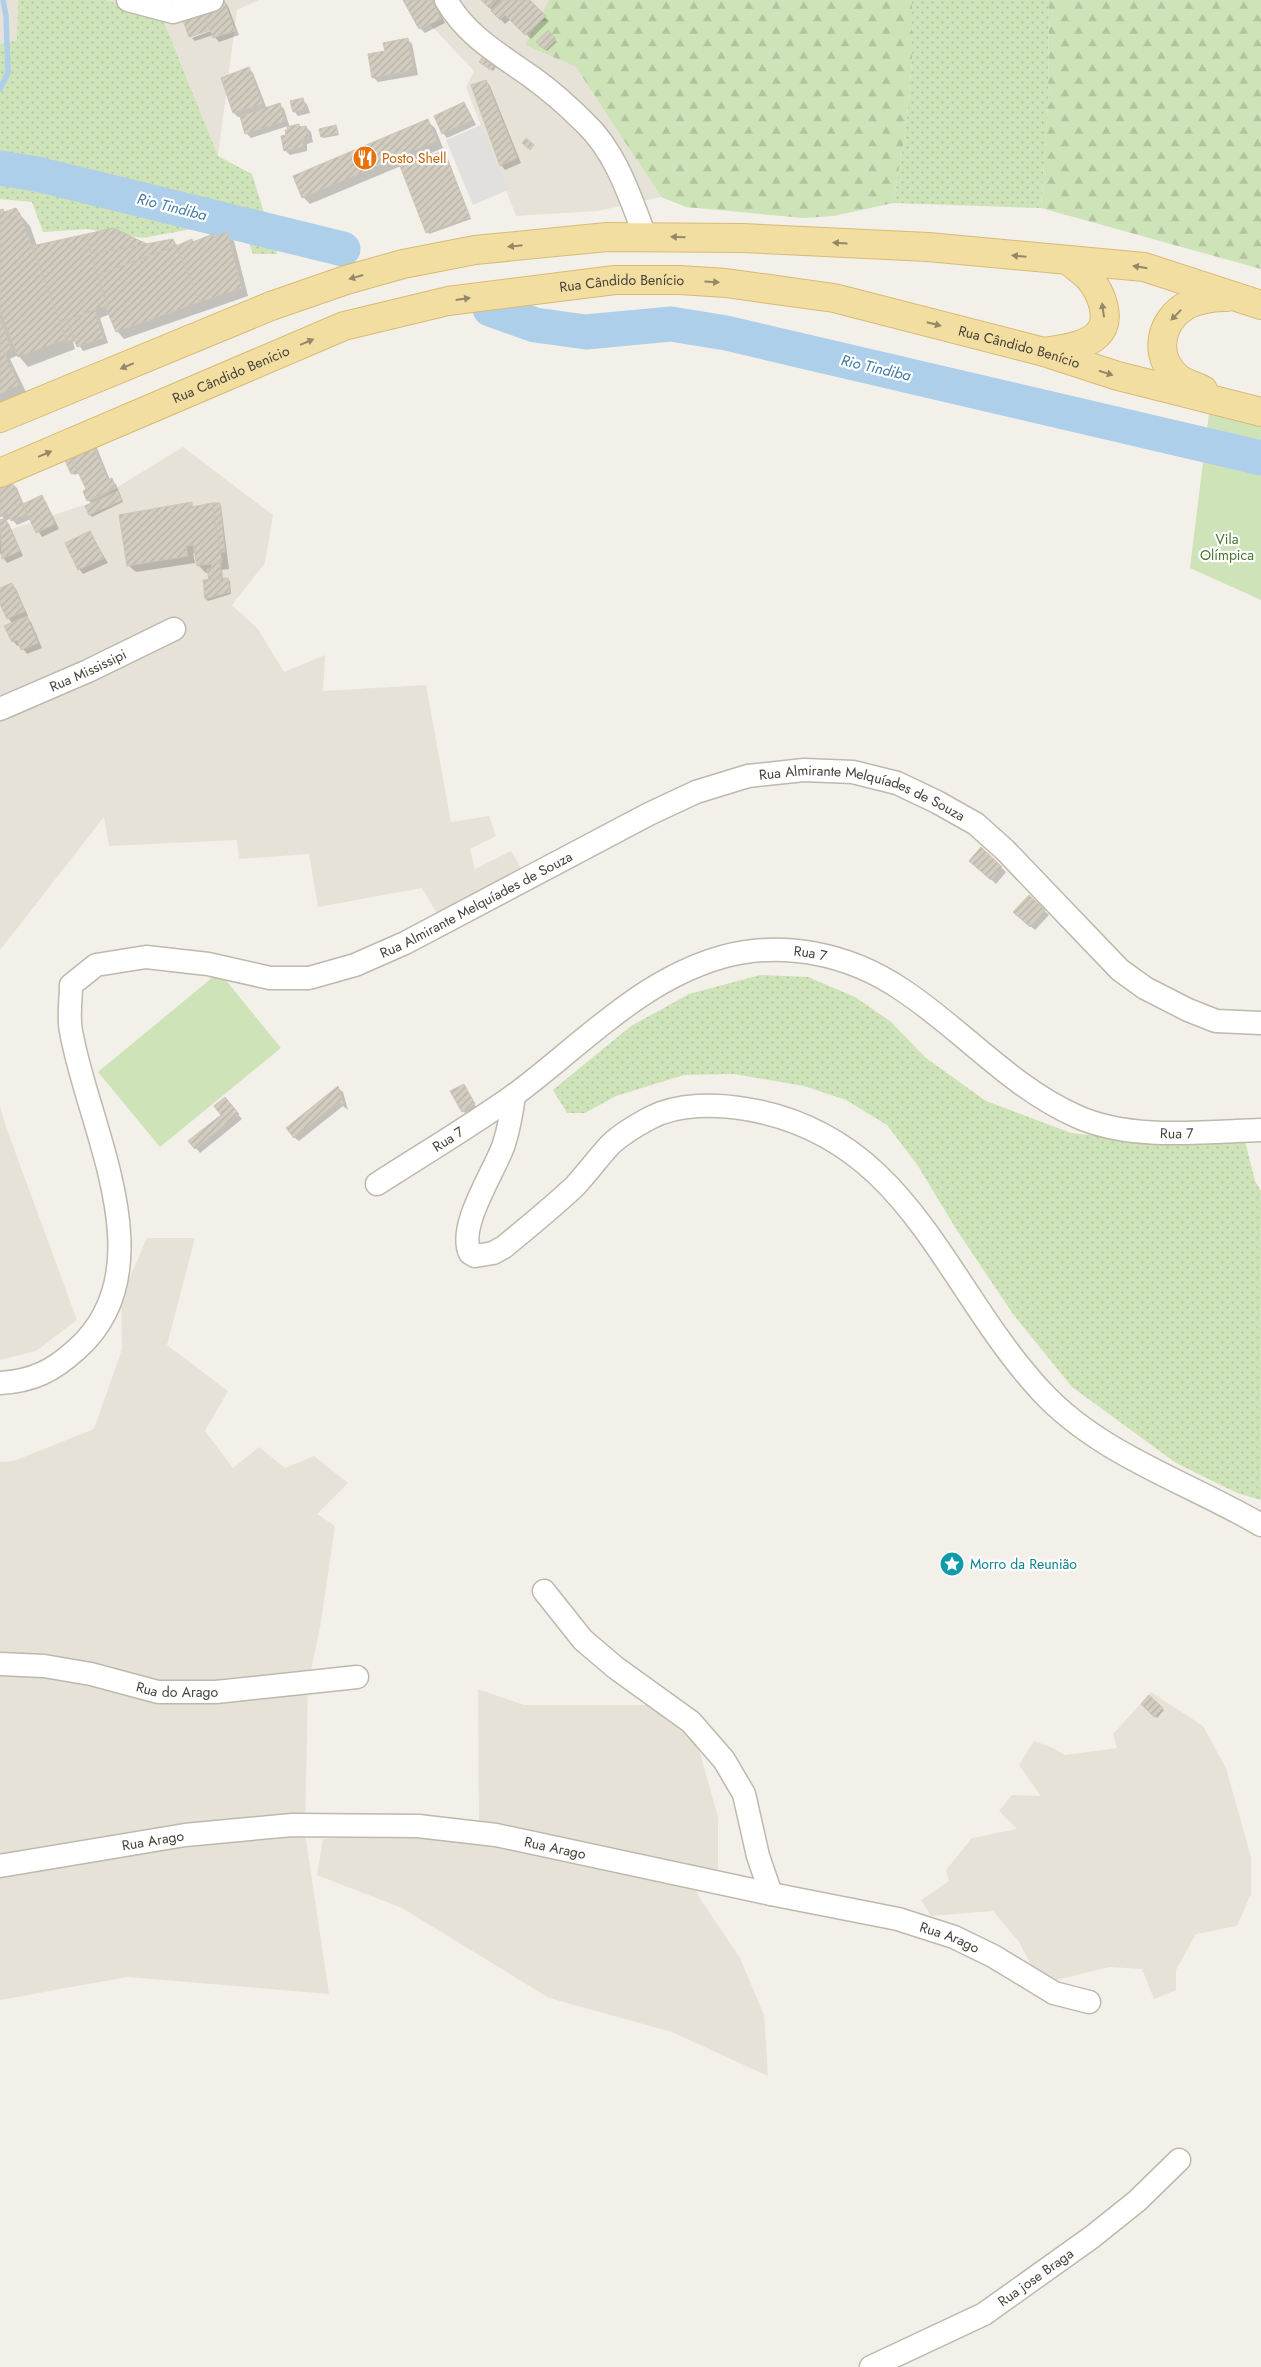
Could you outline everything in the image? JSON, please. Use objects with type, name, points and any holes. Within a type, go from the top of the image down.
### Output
[{"type":"main road","points":[[0,418],[271,306],[346,280],[403,264],[475,250],[607,237],[742,238],[918,247],[1144,267],[1249,301]]},
{"type":"main road","points":[[1044,352],[1086,342],[1097,336],[1104,322],[1101,296],[1088,278],[1068,260]]},
{"type":"main road","name":"Rua Cândido Benício","points":[[0,473],[344,326],[448,301],[615,280],[679,280],[726,283],[834,298],[1044,352],[1118,376],[1252,410]]},
{"type":"main road","points":[[1249,301],[1207,298],[1189,304],[1173,315],[1162,336],[1161,344],[1166,364],[1179,379],[1252,410]]},
{"type":"street","points":[[128,0],[173,12],[212,0]]},
{"type":"street","points":[[446,0],[478,39],[535,79],[586,123],[602,144],[621,175],[645,236]]},
{"type":"street","name":"Rua Mississipi","points":[[0,709],[88,671],[174,629]]},
{"type":"street","name":"Rua Almirante Melquíades de Souza","points":[[0,1382],[15,1382],[39,1377],[65,1360],[91,1337],[109,1306],[119,1266],[119,1231],[114,1188],[70,1030],[71,985],[96,965],[146,957],[208,964],[270,978],[309,978],[355,965],[405,943],[649,814],[696,792],[748,776],[804,770],[853,772],[897,783],[976,824],[1005,850],[1120,970],[1145,988],[1188,1010],[1216,1021],[1261,1023]]},
{"type":"street","name":"Rua 7","points":[[377,1184],[514,1094],[644,992],[673,977],[722,957],[772,948],[814,953],[864,969],[901,988],[1044,1100],[1078,1118],[1118,1129],[1178,1133],[1261,1130]]},
{"type":"street","points":[[514,1094],[503,1146],[474,1211],[467,1239],[470,1253],[475,1256],[493,1253],[504,1247],[575,1185],[611,1144],[654,1116],[675,1109],[699,1106],[737,1108],[768,1113],[804,1125],[841,1144],[882,1178],[927,1230],[1004,1348],[1042,1392],[1071,1420],[1142,1464],[1261,1525]]},
{"type":"street","points":[[544,1591],[583,1640],[616,1668],[691,1722],[724,1760],[744,1794],[758,1856],[771,1894]]},
{"type":"street","name":"Rua do Arago","points":[[0,1664],[44,1666],[91,1674],[158,1692],[216,1692],[357,1677]]},
{"type":"street","name":"Rua Arago","points":[[0,1866],[185,1835],[292,1825],[418,1826],[496,1835],[898,1920],[954,1937],[993,1956],[1054,1993],[1089,2002]]},
{"type":"street","name":"Rua jose Braga","points":[[871,2367],[984,2314],[1092,2237],[1137,2200],[1180,2160]]},
{"type":"shaded area","points":[[0,0],[18,0],[17,40],[0,44]]},
{"type":"shaded area","points":[[106,0],[259,0],[237,10],[218,156],[162,17]]},
{"type":"shaded area","points":[[407,0],[549,0],[525,45],[576,67],[661,197],[598,211],[516,216],[466,87],[474,71]]},
{"type":"shaded area","points":[[481,125],[508,190],[473,205],[446,140]]},
{"type":"shaded area","points":[[183,447],[273,515],[265,563],[232,605],[258,629],[284,672],[325,655],[323,691],[426,685],[451,822],[489,816],[496,836],[470,849],[475,869],[511,851],[521,868],[440,918],[422,888],[318,907],[309,854],[239,859],[237,840],[109,846],[104,817],[0,950],[0,533],[93,502]]},
{"type":"shaded area","points":[[0,1106],[77,1320],[36,1351],[0,1360]]},
{"type":"shaded area","points":[[147,1238],[195,1238],[167,1345],[228,1391],[205,1431],[233,1468],[259,1447],[285,1468],[314,1456],[348,1483],[317,1514],[335,1526],[320,1628],[308,1684],[305,1833],[329,1994],[127,1977],[0,2000],[0,1462],[14,1461],[94,1429],[122,1349],[121,1297]]},
{"type":"shaded area","points":[[478,1689],[524,1705],[654,1705],[696,1739],[718,1817],[718,1877],[684,1867],[701,1900],[740,1958],[764,2015],[768,2076],[672,2032],[549,1998],[402,1908],[317,1875],[323,1839],[396,1832],[481,1842],[479,1819]]},
{"type":"shaded area","points":[[1151,1692],[1203,1726],[1226,1768],[1251,1857],[1251,1894],[1237,1926],[1196,1934],[1176,1970],[1176,1990],[1154,1999],[1142,1969],[1109,1967],[1041,1984],[1019,1942],[993,1911],[931,1916],[921,1900],[949,1881],[946,1870],[972,1838],[1017,1829],[999,1811],[1012,1795],[1041,1796],[1019,1765],[1034,1741],[1051,1747],[1065,1755],[1117,1748],[1113,1734]]},
{"type":"green space","points":[[18,0],[106,0],[162,17],[218,156],[252,174],[277,254],[253,254],[246,235],[208,226],[143,238],[87,229],[43,232],[32,202],[0,199],[0,44],[17,40]]},
{"type":"green space","points":[[549,0],[912,0],[912,62],[905,134],[893,203],[834,216],[803,218],[686,207],[661,197],[576,67],[525,45]]},
{"type":"green space","points":[[912,0],[1049,0],[1048,103],[1041,208],[893,203],[905,134],[912,62]]},
{"type":"green space","points":[[1049,0],[1261,0],[1261,269],[1041,208],[1048,103]]},
{"type":"green space","name":"Vila Olímpica","points":[[1210,405],[1261,416],[1261,600],[1190,568]]},
{"type":"green space","points":[[219,972],[281,1048],[160,1147],[98,1072]]},
{"type":"green space","points":[[760,975],[808,977],[855,997],[890,1021],[926,1058],[986,1101],[1071,1133],[1160,1143],[1245,1141],[1255,1181],[1261,1191],[1261,1500],[1237,1493],[1176,1463],[1072,1387],[1013,1314],[958,1232],[918,1166],[887,1125],[846,1100],[804,1086],[734,1074],[684,1075],[616,1096],[585,1113],[567,1113],[553,1090],[631,1026],[689,994]]},
{"type":"building","points":[[224,0],[235,31],[213,38],[202,7]]},
{"type":"building","points":[[403,0],[432,0],[441,19],[419,29]]},
{"type":"building","points":[[481,0],[496,0],[489,8]]},
{"type":"building","points":[[502,0],[530,0],[546,16],[525,35],[505,15],[500,20],[491,11]]},
{"type":"building","points":[[202,7],[210,30],[189,37],[181,15]]},
{"type":"building","points":[[548,30],[556,39],[545,50],[536,42]]},
{"type":"building","points":[[408,38],[414,70],[372,78],[368,54],[385,51],[383,43]]},
{"type":"building","points":[[485,54],[497,61],[491,70],[479,62]]},
{"type":"building","points":[[249,67],[263,104],[233,113],[221,78]]},
{"type":"building","points":[[486,80],[517,158],[500,166],[471,85]]},
{"type":"building","points":[[303,98],[306,109],[293,112],[290,101]]},
{"type":"building","points":[[464,102],[472,120],[442,134],[434,116]]},
{"type":"building","points":[[280,103],[285,121],[245,134],[240,116]]},
{"type":"building","name":"Posto Shell","points":[[428,119],[437,141],[302,198],[293,176]]},
{"type":"building","points":[[299,124],[300,127],[306,126],[309,138],[303,139],[303,147],[284,151],[281,136],[286,135],[285,130],[288,130],[287,127]]},
{"type":"building","points":[[336,125],[338,133],[321,137],[319,129]]},
{"type":"building","points":[[526,138],[534,145],[530,150],[522,143]]},
{"type":"building","points":[[444,151],[470,217],[426,233],[400,166]]},
{"type":"building","points":[[16,208],[20,214],[0,222],[0,210],[3,209],[4,212]]},
{"type":"building","points":[[20,214],[66,339],[18,357],[0,310],[0,222]]},
{"type":"building","points":[[113,228],[147,244],[91,254],[87,234]]},
{"type":"building","points":[[227,232],[242,288],[200,302],[176,246],[192,239],[193,242],[213,234],[214,237]]},
{"type":"building","points":[[87,234],[93,263],[108,305],[60,322],[32,246]]},
{"type":"building","points":[[173,239],[176,246],[97,275],[91,254]]},
{"type":"building","points":[[176,246],[200,302],[116,332],[105,306],[108,305],[97,275]]},
{"type":"building","points":[[95,310],[104,338],[77,347],[67,320]]},
{"type":"building","points":[[0,318],[12,351],[5,354],[0,344]]},
{"type":"building","points":[[67,320],[74,339],[67,342],[60,322]]},
{"type":"building","points":[[0,344],[19,385],[0,394]]},
{"type":"building","points":[[92,442],[108,480],[112,478],[116,488],[87,501],[83,491],[86,489],[69,453]]},
{"type":"building","points":[[70,456],[78,472],[71,474],[64,458]]},
{"type":"building","points":[[12,482],[27,514],[11,521],[8,513],[0,517],[0,488]]},
{"type":"building","points":[[118,491],[122,500],[89,515],[85,506]]},
{"type":"building","points":[[42,495],[55,524],[36,533],[23,504]]},
{"type":"building","points":[[192,502],[192,507],[212,503],[222,562],[197,566],[193,545],[186,546],[188,556],[127,566],[119,515]]},
{"type":"building","points":[[212,503],[220,503],[225,552],[220,552]]},
{"type":"building","points":[[5,518],[20,551],[2,559],[0,520]]},
{"type":"building","points":[[90,531],[104,558],[78,570],[65,543]]},
{"type":"building","points":[[220,562],[222,578],[209,580],[207,569],[212,569],[211,564]]},
{"type":"building","points":[[228,578],[230,592],[205,599],[203,580]]},
{"type":"building","points":[[12,583],[25,611],[7,619],[0,604],[0,588]]},
{"type":"building","points":[[27,616],[38,643],[21,650],[17,640],[12,642],[4,626]]},
{"type":"building","points":[[981,847],[1002,867],[991,880],[969,861]]},
{"type":"building","points":[[1029,895],[1045,910],[1030,927],[1013,912]]},
{"type":"building","points":[[464,1084],[475,1104],[462,1112],[450,1091]]},
{"type":"building","points":[[338,1086],[344,1105],[341,1106],[339,1101],[294,1138],[286,1128]]},
{"type":"building","points":[[225,1097],[239,1114],[195,1149],[188,1141],[221,1115],[214,1106]]},
{"type":"building","points":[[1149,1695],[1163,1708],[1154,1717],[1141,1704]]},
{"type":"waterway","points":[[0,89],[8,73],[6,16],[3,0]]},
{"type":"waterway","name":"Rio Tindiba","points":[[0,168],[37,174],[343,249]]},
{"type":"waterway","name":"Rio Tindiba","points":[[490,309],[535,325],[586,332],[671,324],[726,333],[1261,458]]},
{"type":"place","name":"Posto Shell","points":[[365,158]]},
{"type":"place","name":"Morro da Reunião","points":[[952,1564]]}]
